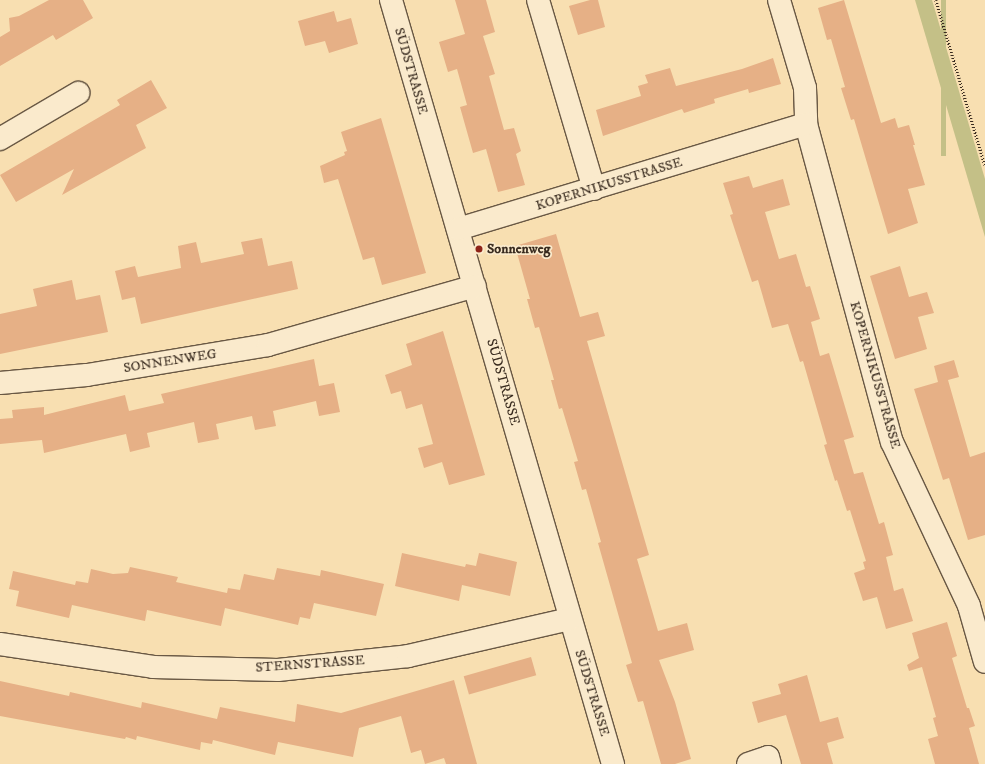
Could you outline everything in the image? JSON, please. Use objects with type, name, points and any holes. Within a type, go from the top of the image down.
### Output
[{"type":"street","name":"SÜDSTRASSE","points":[[391,0],[613,764]]},
{"type":"street","points":[[538,0],[594,189]]},
{"type":"street","name":"KOPERNIKUSSTRASSE","points":[[779,0],[805,88],[806,124],[892,442],[969,606],[985,662]]},
{"type":"street","points":[[0,139],[78,93]]},
{"type":"street","name":"KOPERNIKUSSTRASSE","points":[[458,229],[806,124]]},
{"type":"street","name":"SONNENWEG","points":[[0,383],[87,375],[268,345],[475,286]]},
{"type":"street","name":"STERNSTRASSE","points":[[0,644],[153,668],[278,670],[408,656],[570,619]]},
{"type":"street","points":[[748,764],[768,758],[770,764]]},
{"type":"path","points":[[936,0],[985,165]]},
{"type":"shaded area","points":[[915,0],[932,0],[985,179],[985,237]]},
{"type":"shaded area","points":[[941,0],[946,0],[946,156],[941,156]]},
{"type":"building","points":[[49,0],[83,0],[93,18],[56,40],[53,35],[0,66],[0,37],[10,31],[9,18],[19,16]]},
{"type":"building","points":[[455,0],[486,0],[495,32],[483,36],[495,74],[489,76],[504,130],[514,128],[521,151],[516,154],[525,185],[498,192],[486,149],[473,153],[460,107],[467,105],[457,69],[448,72],[439,42],[465,34]]},
{"type":"building","points":[[590,0],[598,0],[605,27],[578,35],[569,6]]},
{"type":"building","points":[[844,0],[881,123],[895,118],[898,128],[909,125],[915,145],[913,145],[925,185],[908,189],[918,223],[888,234],[854,119],[851,120],[841,88],[845,87],[831,39],[827,40],[818,8]]},
{"type":"building","points":[[334,11],[337,22],[351,18],[358,44],[329,53],[325,41],[305,46],[298,21]]},
{"type":"building","points":[[773,58],[781,84],[749,93],[748,89],[714,99],[715,103],[684,113],[682,109],[603,136],[596,110],[641,96],[638,86],[648,83],[645,75],[670,68],[676,86],[742,69]]},
{"type":"building","points":[[151,80],[167,108],[136,125],[146,148],[62,195],[74,169],[16,202],[0,175],[120,105],[117,100]]},
{"type":"building","points":[[381,118],[426,273],[382,285],[374,257],[363,260],[338,179],[324,183],[320,166],[345,155],[344,152],[347,151],[341,132]]},
{"type":"building","points":[[749,176],[753,188],[783,179],[790,205],[765,212],[779,259],[796,254],[806,287],[810,286],[820,319],[811,322],[820,356],[829,353],[854,437],[844,440],[854,474],[863,472],[879,524],[884,522],[893,555],[886,557],[894,591],[903,588],[913,621],[886,629],[877,597],[863,601],[854,573],[865,569],[863,562],[866,561],[850,510],[847,511],[837,480],[835,481],[824,445],[827,444],[803,361],[800,362],[788,324],[772,328],[758,280],[752,282],[730,215],[733,214],[723,183]]},
{"type":"building","points":[[556,234],[580,317],[598,312],[605,336],[587,341],[649,555],[637,559],[658,631],[687,623],[694,650],[659,660],[675,702],[691,759],[675,764],[661,764],[643,701],[638,702],[626,665],[632,663],[598,543],[601,542],[586,489],[582,490],[574,462],[578,461],[562,408],[559,409],[551,380],[554,380],[539,327],[535,328],[527,299],[530,299],[515,246]]},
{"type":"building","points":[[262,238],[268,266],[292,261],[298,289],[141,324],[135,297],[122,300],[115,271],[135,266],[138,277],[181,268],[178,246],[196,242],[201,263],[244,254],[241,242]]},
{"type":"building","points":[[900,266],[909,297],[927,292],[934,313],[918,317],[927,349],[895,359],[870,276]]},
{"type":"building","points":[[72,280],[76,300],[100,295],[108,332],[0,354],[0,314],[37,306],[33,289]]},
{"type":"building","points":[[443,331],[485,475],[449,485],[442,462],[424,468],[418,448],[433,444],[422,404],[406,409],[401,391],[391,394],[385,375],[412,365],[406,344]]},
{"type":"building","points":[[314,359],[319,386],[334,383],[340,412],[319,416],[316,401],[273,411],[276,426],[255,430],[252,416],[216,424],[219,439],[198,443],[194,422],[147,433],[150,447],[130,452],[126,434],[44,453],[42,440],[0,444],[0,419],[13,418],[12,410],[44,407],[44,415],[125,395],[129,411],[164,403],[161,394]]},
{"type":"building","points":[[954,360],[959,377],[948,380],[970,457],[985,452],[985,535],[968,540],[949,478],[943,480],[914,389],[938,382],[934,366]]},
{"type":"building","points":[[402,553],[465,567],[466,564],[476,566],[479,553],[517,562],[510,596],[462,585],[459,601],[395,586]]},
{"type":"building","points":[[130,567],[178,577],[176,582],[227,593],[228,588],[240,590],[244,574],[274,580],[277,568],[320,576],[321,570],[384,584],[376,616],[314,603],[310,619],[300,617],[298,625],[225,608],[221,626],[147,610],[145,621],[72,605],[69,618],[16,606],[19,591],[9,589],[13,571],[75,585],[76,581],[88,583],[91,569],[113,574],[128,573]]},
{"type":"building","points":[[947,622],[957,656],[952,658],[967,708],[969,708],[975,726],[969,728],[979,764],[935,764],[928,739],[938,736],[933,718],[936,717],[922,667],[909,671],[907,665],[919,658],[912,633]]},
{"type":"building","points":[[531,657],[536,675],[469,695],[464,676]]},
{"type":"building","points":[[807,675],[820,722],[838,717],[844,738],[827,743],[833,764],[801,764],[786,715],[758,723],[752,702],[781,694],[778,684]]},
{"type":"building","points":[[454,680],[477,764],[446,764],[444,758],[425,764],[421,750],[411,753],[401,716],[359,728],[353,757],[278,742],[275,755],[213,740],[212,744],[201,742],[200,750],[137,736],[136,740],[126,737],[125,739],[0,716],[0,681],[69,696],[70,692],[141,708],[142,702],[217,719],[220,707],[295,722],[297,704],[341,713]]},
{"type":"place","name":"Sonnenweg","points":[[479,249]]}]
